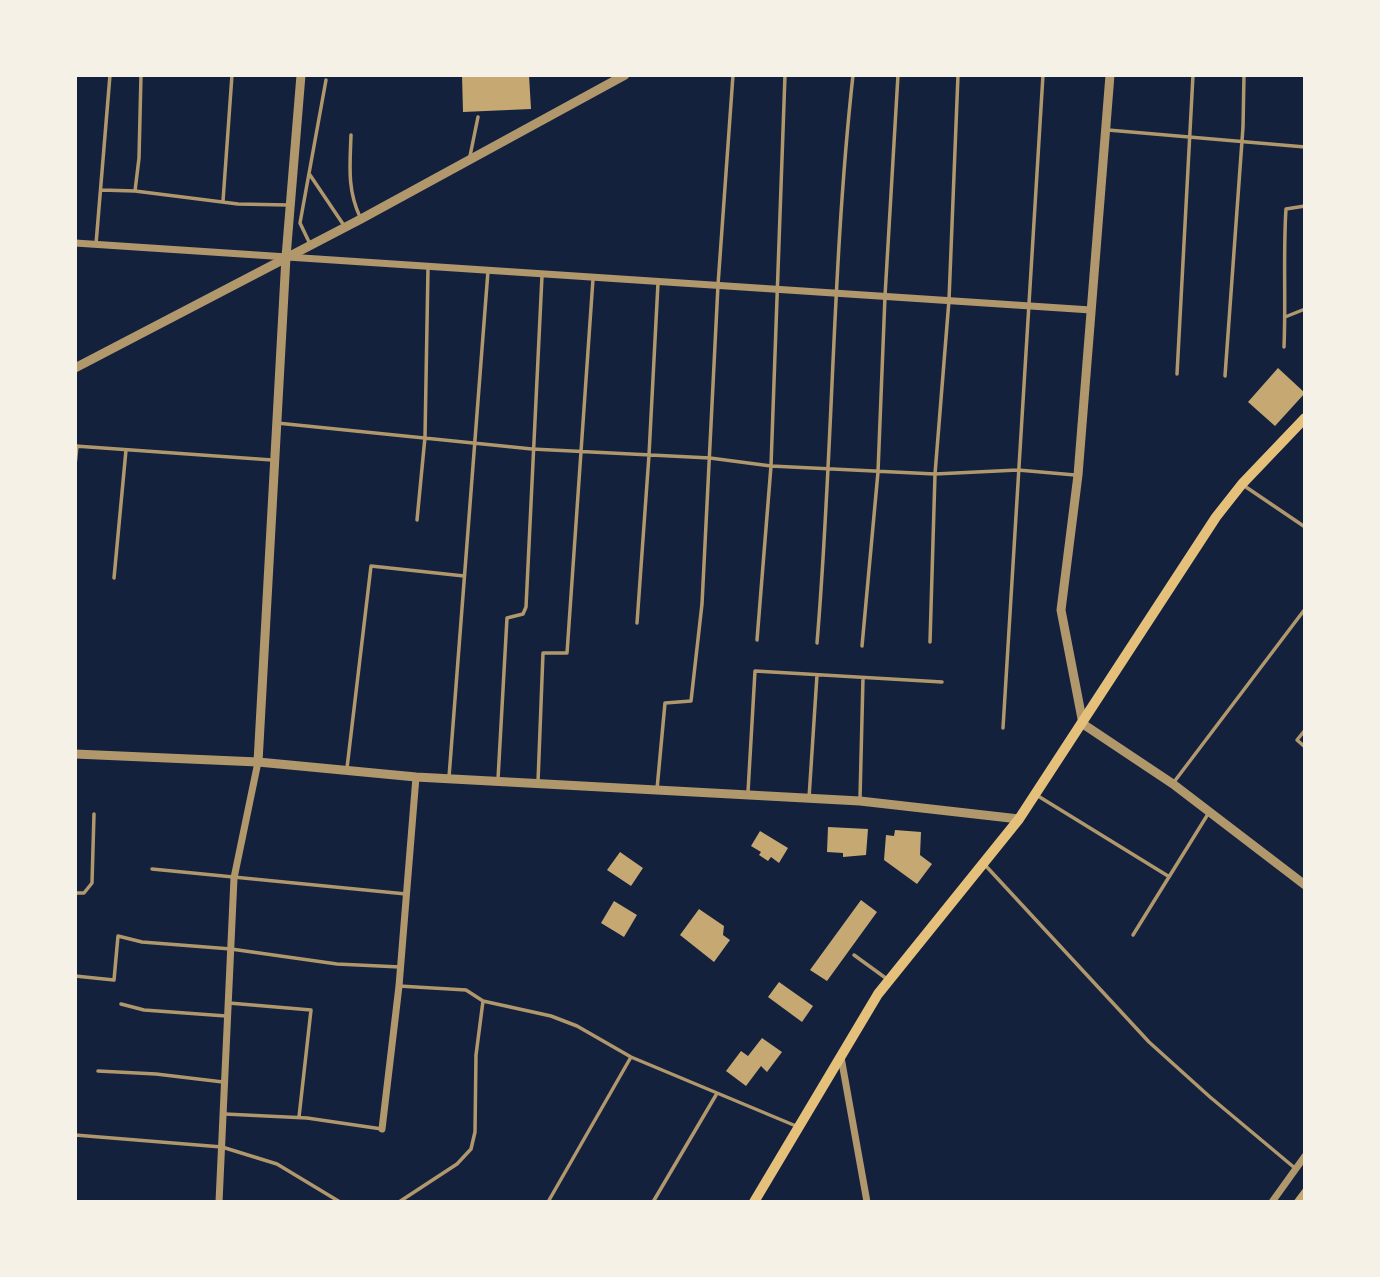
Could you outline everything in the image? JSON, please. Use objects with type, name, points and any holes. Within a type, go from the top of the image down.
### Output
[{"type":"main road","points":[[754,1202],[878,994],[1020,819],[1216,517],[1242,484],[1305,418]]},
{"type":"street","points":[[219,1202],[234,878],[258,762],[286,257],[302,75]]},
{"type":"street","points":[[75,368],[468,162],[625,75]]},
{"type":"street","points":[[1110,75],[1077,475],[1061,610],[1083,724],[1173,784],[1305,885]]},
{"type":"street","points":[[75,243],[1091,310]]},
{"type":"street","points":[[75,754],[258,762],[416,777],[860,801],[1020,819]]},
{"type":"street","points":[[382,1129],[399,986],[416,777]]},
{"type":"street","points":[[841,1056],[867,1202]]},
{"type":"street","points":[[1272,1202],[1305,1156]]},
{"type":"lane","points":[[96,244],[110,75]]},
{"type":"lane","points":[[135,191],[139,158],[141,75]]},
{"type":"lane","points":[[223,201],[232,75]]},
{"type":"lane","points":[[657,789],[666,703],[691,701],[702,604],[718,285],[733,75]]},
{"type":"lane","points":[[757,640],[771,466],[785,75]]},
{"type":"lane","points":[[817,643],[829,468],[835,293],[845,145],[853,75]]},
{"type":"lane","points":[[862,646],[878,472],[898,75]]},
{"type":"lane","points":[[930,642],[935,474],[949,300],[958,75]]},
{"type":"lane","points":[[1003,728],[1043,75]]},
{"type":"lane","points":[[1177,374],[1193,75]]},
{"type":"lane","points":[[1225,376],[1242,141],[1244,75]]},
{"type":"lane","points":[[310,244],[300,223],[326,80]]},
{"type":"lane","points":[[468,162],[478,117]]},
{"type":"lane","points":[[1106,130],[1305,147]]},
{"type":"lane","points":[[351,135],[349,181],[352,200],[361,219]]},
{"type":"lane","points":[[309,173],[345,227]]},
{"type":"lane","points":[[101,190],[135,191],[238,204],[290,205]]},
{"type":"lane","points":[[1284,347],[1283,251],[1286,209],[1305,206]]},
{"type":"lane","points":[[416,520],[425,437],[428,266]]},
{"type":"lane","points":[[449,779],[488,270]]},
{"type":"lane","points":[[498,781],[507,618],[523,614],[526,607],[542,273]]},
{"type":"lane","points":[[538,783],[543,653],[567,653],[593,277]]},
{"type":"lane","points":[[637,622],[658,281]]},
{"type":"lane","points":[[1285,317],[1305,309]]},
{"type":"lane","points":[[276,423],[532,449],[710,458],[771,466],[935,474],[1018,470],[1077,475]]},
{"type":"lane","points":[[75,465],[76,446],[274,460]]},
{"type":"lane","points":[[114,578],[126,450]]},
{"type":"lane","points":[[1242,484],[1305,527]]},
{"type":"lane","points":[[347,770],[371,566],[464,576]]},
{"type":"lane","points":[[1173,784],[1305,609]]},
{"type":"lane","points":[[748,794],[755,671],[942,682]]},
{"type":"lane","points":[[809,798],[817,675]]},
{"type":"lane","points":[[860,801],[863,678]]},
{"type":"lane","points":[[1305,730],[1297,740],[1305,747]]},
{"type":"lane","points":[[1036,795],[1168,877]]},
{"type":"lane","points":[[1133,935],[1209,813]]},
{"type":"lane","points":[[75,893],[83,893],[92,883],[94,814]]},
{"type":"lane","points":[[983,863],[1149,1042],[1296,1169]]},
{"type":"lane","points":[[152,869],[406,894]]},
{"type":"lane","points":[[75,976],[114,980],[118,936],[142,942],[231,949],[337,964],[400,967]]},
{"type":"lane","points":[[854,955],[889,980]]},
{"type":"lane","points":[[399,986],[466,990],[483,1001],[551,1016],[577,1026],[631,1057],[798,1127]]},
{"type":"lane","points":[[399,1202],[457,1164],[471,1149],[475,1132],[476,1055],[483,1001]]},
{"type":"lane","points":[[228,1003],[311,1010],[299,1118]]},
{"type":"lane","points":[[121,1004],[144,1010],[228,1016]]},
{"type":"lane","points":[[548,1202],[631,1057]]},
{"type":"lane","points":[[98,1071],[225,1082]]},
{"type":"lane","points":[[653,1202],[717,1095]]},
{"type":"lane","points":[[225,1114],[299,1118],[382,1129]]},
{"type":"lane","points":[[75,1135],[222,1147],[278,1164],[340,1202]]},
{"type":"building","points":[[462,75],[529,75],[531,109],[463,112]]},
{"type":"building","points":[[1278,368],[1305,393],[1275,426],[1248,402]]},
{"type":"building","points":[[828,827],[868,829],[866,855],[843,857],[843,853],[827,852]]},
{"type":"building","points":[[895,830],[921,832],[920,855],[932,864],[917,884],[884,860],[886,835],[894,836]]},
{"type":"building","points":[[760,831],[788,848],[779,863],[771,857],[768,861],[759,855],[761,852],[751,846]]},
{"type":"building","points":[[620,852],[643,868],[631,886],[607,870]]},
{"type":"building","points":[[861,900],[877,912],[827,981],[810,970]]},
{"type":"building","points":[[614,901],[637,915],[624,937],[601,923]]},
{"type":"building","points":[[699,909],[724,926],[723,935],[730,940],[714,962],[680,935]]},
{"type":"building","points":[[779,982],[813,1006],[802,1022],[768,997]]},
{"type":"building","points":[[762,1038],[782,1052],[767,1072],[761,1066],[746,1086],[726,1071],[741,1051],[748,1056]]},
{"type":"building","points":[[1305,1186],[1305,1202],[1293,1202]]}]
